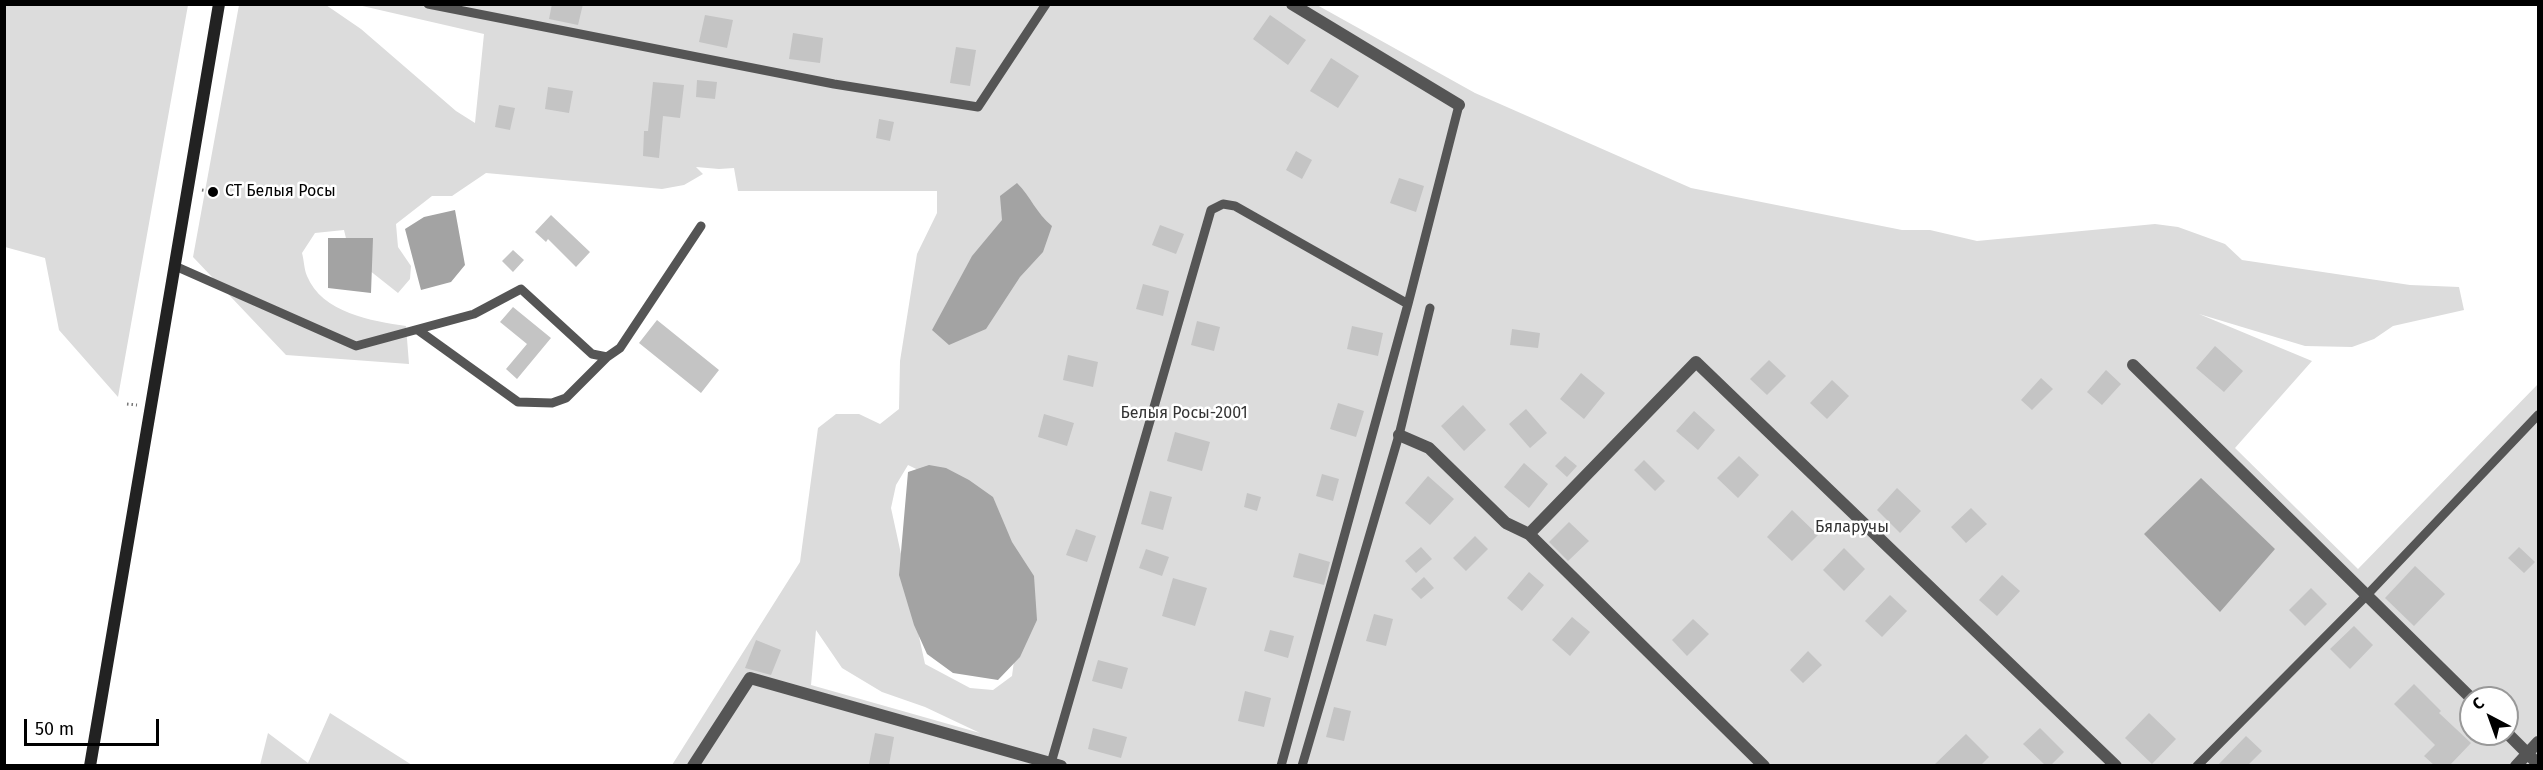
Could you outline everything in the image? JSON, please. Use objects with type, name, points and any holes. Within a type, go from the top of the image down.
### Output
[{"type":"main road","points":[[90,765],[219,4]]},
{"type":"street","points":[[1292,4],[1459,105]]},
{"type":"street","points":[[1529,534],[1696,362],[2116,765]]},
{"type":"street","points":[[2133,365],[2459,686]]},
{"type":"street","points":[[1399,435],[1429,448],[1506,523],[1529,534],[1764,765]]},
{"type":"street","points":[[693,765],[750,678],[1056,764]]},
{"type":"street","points":[[2516,765],[2538,742]]},
{"type":"street","points":[[2519,745],[2538,764]]},
{"type":"lane","points":[[428,4],[834,84],[978,107],[1046,4]]},
{"type":"lane","points":[[1281,765],[1408,304],[1459,105]]},
{"type":"lane","points":[[1056,764],[1211,210],[1222,204],[1236,206],[1408,304]]},
{"type":"lane","points":[[418,330],[518,402],[552,403],[566,398],[620,348],[701,226]]},
{"type":"lane","points":[[175,266],[356,346],[474,314],[521,289],[592,354],[608,357]]},
{"type":"lane","points":[[1302,765],[1399,435],[1431,308]]},
{"type":"lane","points":[[2197,765],[2367,595],[2538,415]]},
{"type":"green space","points":[[4,5],[188,5],[118,397],[59,330],[45,258],[5,247]]},
{"type":"green space","points":[[239,5],[326,5],[361,29],[456,111],[475,123],[484,34],[358,5],[1317,5],[1475,93],[1691,188],[1902,230],[1930,230],[1977,241],[2155,224],[2178,227],[2225,244],[2242,260],[2410,285],[2459,287],[2464,310],[2393,326],[2374,339],[2352,347],[2305,346],[2199,314],[2312,361],[2235,448],[2358,569],[2538,384],[2538,765],[672,765],[800,562],[818,428],[836,414],[859,414],[880,424],[899,409],[900,361],[917,254],[937,213],[937,191],[738,191],[734,168],[696,167],[703,174],[684,185],[662,189],[486,173],[452,196],[432,196],[396,224],[398,247],[411,266],[410,279],[398,293],[350,255],[344,230],[315,233],[302,253],[306,273],[314,289],[324,299],[336,307],[364,318],[406,326],[409,364],[286,355],[193,257]],"holes":[[[908,465],[947,484],[1024,585],[1012,676],[993,690],[970,688],[925,664],[891,508],[896,485]],[[816,630],[842,668],[882,692],[925,707],[980,733],[811,685]]]},
{"type":"green space","points":[[330,713],[412,765],[260,765],[268,733],[308,763]]},
{"type":"shaded area","points":[[1017,183],[1052,226],[1043,252],[1020,277],[986,329],[949,345],[932,330],[972,256],[1002,220],[1000,196]]},
{"type":"shaded area","points":[[455,210],[465,265],[451,282],[421,290],[405,229],[424,217]]},
{"type":"shaded area","points":[[328,238],[373,238],[371,293],[328,288]]},
{"type":"shaded area","points":[[929,465],[946,468],[969,480],[993,497],[1012,542],[1034,576],[1037,620],[1020,657],[998,680],[953,673],[927,654],[914,625],[899,575],[908,472]]},
{"type":"shaded area","points":[[2201,478],[2275,549],[2220,612],[2144,534]]},
{"type":"building","points":[[552,4],[583,4],[578,25],[549,19]]},
{"type":"building","points":[[705,15],[733,20],[727,48],[699,42]]},
{"type":"building","points":[[1270,15],[1306,40],[1288,65],[1253,39]]},
{"type":"building","points":[[793,33],[823,38],[820,63],[789,59]]},
{"type":"building","points":[[956,47],[976,50],[970,86],[950,83]]},
{"type":"building","points":[[1331,58],[1359,76],[1338,108],[1310,91]]},
{"type":"building","points":[[697,80],[717,82],[715,99],[696,97]]},
{"type":"building","points":[[653,82],[684,85],[680,118],[663,116],[659,158],[643,156],[644,131],[648,131]]},
{"type":"building","points":[[548,87],[573,91],[569,113],[545,109]]},
{"type":"building","points":[[499,105],[515,108],[510,130],[495,127]]},
{"type":"building","points":[[879,119],[894,122],[890,141],[876,138]]},
{"type":"building","points":[[1296,151],[1312,160],[1302,179],[1286,170]]},
{"type":"building","points":[[1399,178],[1424,186],[1416,212],[1390,203]]},
{"type":"building","points":[[551,215],[590,252],[576,267],[548,239],[546,242],[535,232]]},
{"type":"building","points":[[1160,225],[1184,234],[1176,254],[1152,245]]},
{"type":"building","points":[[513,250],[524,260],[513,272],[502,261]]},
{"type":"building","points":[[1143,284],[1169,291],[1163,316],[1136,309]]},
{"type":"building","points":[[513,307],[551,338],[517,379],[506,369],[527,344],[500,322]]},
{"type":"building","points":[[657,320],[719,370],[701,393],[639,343]]},
{"type":"building","points":[[1197,321],[1220,327],[1214,351],[1191,345]]},
{"type":"building","points":[[1352,326],[1383,333],[1378,356],[1347,349]]},
{"type":"building","points":[[1512,329],[1540,333],[1538,348],[1510,345]]},
{"type":"building","points":[[2215,346],[2243,371],[2224,392],[2196,368]]},
{"type":"building","points":[[1068,355],[1098,362],[1093,387],[1063,380]]},
{"type":"building","points":[[1769,360],[1786,376],[1767,395],[1750,379]]},
{"type":"building","points":[[2106,370],[2121,384],[2102,405],[2087,392]]},
{"type":"building","points":[[1581,373],[1605,393],[1584,419],[1560,399]]},
{"type":"building","points":[[2041,378],[2053,389],[2032,410],[2021,400]]},
{"type":"building","points":[[1832,380],[1849,396],[1827,419],[1810,403]]},
{"type":"building","points":[[1338,403],[1364,411],[1356,437],[1330,429]]},
{"type":"building","points":[[1463,405],[1486,430],[1464,451],[1441,426]]},
{"type":"building","points":[[1526,409],[1547,433],[1530,448],[1509,424]]},
{"type":"building","points":[[1694,411],[1715,430],[1698,450],[1676,431]]},
{"type":"building","points":[[1044,414],[1074,423],[1067,446],[1038,437]]},
{"type":"building","points":[[1175,432],[1210,442],[1202,471],[1167,461]]},
{"type":"building","points":[[1565,456],[1577,466],[1567,477],[1555,466]]},
{"type":"building","points":[[1739,456],[1759,475],[1738,498],[1717,478]]},
{"type":"building","points":[[1644,460],[1665,481],[1655,491],[1634,470]]},
{"type":"building","points":[[1524,463],[1548,484],[1529,508],[1504,487]]},
{"type":"building","points":[[1322,474],[1339,479],[1333,501],[1316,496]]},
{"type":"building","points":[[1428,476],[1454,499],[1430,525],[1405,503]]},
{"type":"building","points":[[1897,488],[1921,511],[1900,533],[1877,510]]},
{"type":"building","points":[[1150,491],[1172,497],[1163,530],[1141,524]]},
{"type":"building","points":[[1247,493],[1261,497],[1257,511],[1244,507]]},
{"type":"building","points":[[1971,508],[1987,524],[1966,543],[1951,527]]},
{"type":"building","points":[[1792,510],[1818,535],[1792,561],[1767,537]]},
{"type":"building","points":[[1569,522],[1589,541],[1568,561],[1549,542]]},
{"type":"building","points":[[1076,529],[1096,536],[1087,562],[1066,555]]},
{"type":"building","points":[[1475,536],[1488,549],[1466,571],[1453,558]]},
{"type":"building","points":[[1421,547],[1432,559],[1416,573],[1405,561]]},
{"type":"building","points":[[2519,547],[2535,562],[2524,573],[2508,558]]},
{"type":"building","points":[[1844,548],[1865,569],[1844,591],[1823,570]]},
{"type":"building","points":[[1146,549],[1169,557],[1162,576],[1139,568]]},
{"type":"building","points":[[1299,553],[1330,562],[1324,585],[1293,577]]},
{"type":"building","points":[[2415,566],[2445,594],[2414,626],[2385,598]]},
{"type":"building","points":[[1529,572],[1544,585],[1522,611],[1507,598]]},
{"type":"building","points":[[2002,575],[2020,591],[1997,616],[1979,600]]},
{"type":"building","points":[[1424,577],[1434,588],[1421,599],[1411,589]]},
{"type":"building","points":[[1173,578],[1207,588],[1195,626],[1162,616]]},
{"type":"building","points":[[2311,588],[2327,604],[2305,626],[2289,610]]},
{"type":"building","points":[[1890,595],[1907,611],[1882,637],[1865,621]]},
{"type":"building","points":[[1374,614],[1393,619],[1386,646],[1366,641]]},
{"type":"building","points":[[1572,617],[1590,632],[1570,656],[1552,640]]},
{"type":"building","points":[[1693,619],[1709,634],[1687,656],[1672,640]]},
{"type":"building","points":[[2354,626],[2373,645],[2350,669],[2330,649]]},
{"type":"building","points":[[1270,630],[1294,636],[1288,658],[1264,651]]},
{"type":"building","points":[[756,640],[781,650],[771,675],[745,668]]},
{"type":"building","points":[[1808,651],[1822,665],[1803,683],[1790,670]]},
{"type":"building","points":[[1098,660],[1128,668],[1122,689],[1092,681]]},
{"type":"building","points":[[2414,684],[2459,732],[2459,746],[2468,746],[2450,765],[2434,765],[2424,756],[2435,745],[2394,704]]},
{"type":"building","points":[[1245,691],[1271,698],[1264,727],[1238,721]]},
{"type":"building","points":[[1334,707],[1351,711],[1344,741],[1326,737]]},
{"type":"building","points":[[2149,713],[2176,739],[2152,764],[2125,738]]},
{"type":"building","points":[[1093,728],[1127,737],[1121,758],[1088,749]]},
{"type":"building","points":[[2040,728],[2064,752],[2051,765],[2045,765],[2023,744]]},
{"type":"building","points":[[875,733],[894,737],[889,765],[869,764]]},
{"type":"building","points":[[1966,734],[1989,757],[1981,765],[1934,765]]},
{"type":"building","points":[[2246,736],[2262,751],[2248,765],[2218,765]]},
{"type":"place","name":"СТ Белыя Росы","points":[[213,192]]},
{"type":"park label","name":"Белыя Росы-2001","points":[[1184,414]]},
{"type":"park label","name":"Бяларучы","points":[[1852,528]]}]
